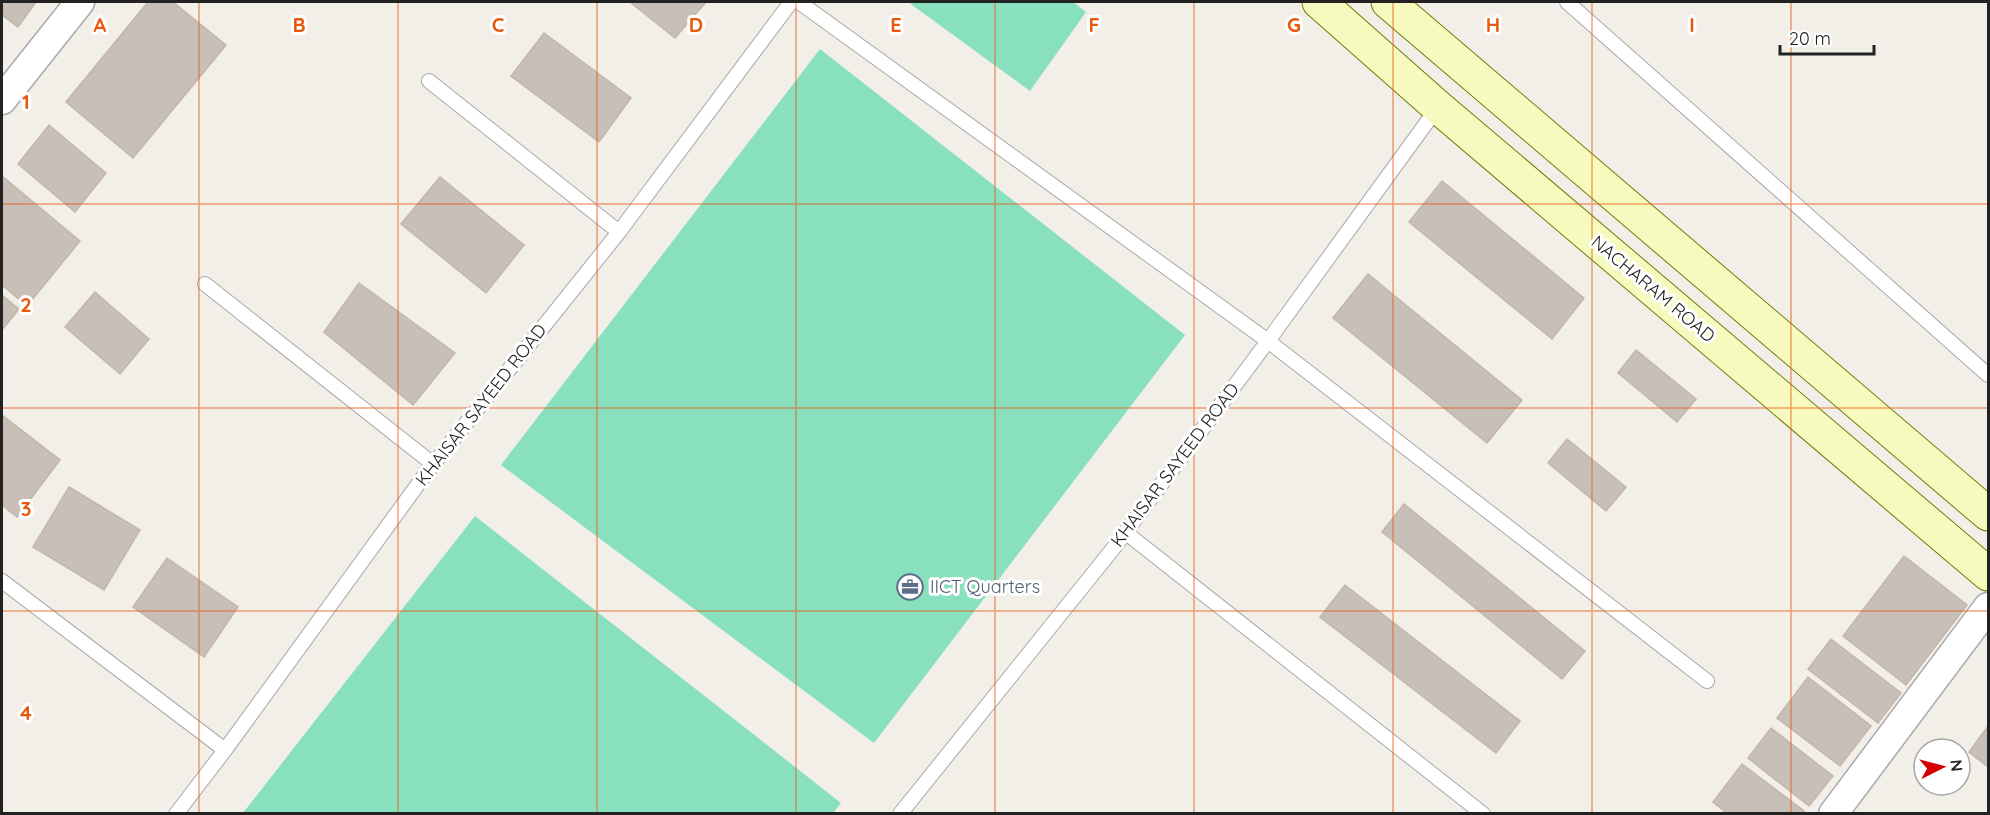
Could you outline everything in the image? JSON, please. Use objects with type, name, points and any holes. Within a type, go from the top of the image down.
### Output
[{"type":"main road","name":"NACHARAM ROAD","points":[[1319,2],[1438,107],[1989,574]]},
{"type":"main road","points":[[1388,2],[1989,514]]},
{"type":"street","points":[[6,83],[80,2]]},
{"type":"street","points":[[1834,813],[1989,607]]},
{"type":"lane","name":"KHAISAR SAYEED ROAD","points":[[176,813],[225,750],[433,464],[619,232],[791,2]]},
{"type":"lane","points":[[799,2],[1268,341],[1707,681]]},
{"type":"lane","points":[[1567,2],[1989,375]]},
{"type":"lane","points":[[429,81],[619,232]]},
{"type":"lane","name":"KHAISAR SAYEED ROAD","points":[[900,813],[1125,532],[1268,341],[1438,107]]},
{"type":"lane","points":[[204,284],[433,464]]},
{"type":"lane","points":[[1125,532],[1483,813]]},
{"type":"lane","points":[[2,581],[225,750]]},
{"type":"green space","points":[[908,2],[1073,2],[1086,12],[1030,91]]},
{"type":"green space","points":[[820,49],[1185,335],[874,743],[501,465]]},
{"type":"green space","points":[[475,516],[841,803],[833,813],[243,813]]},
{"type":"building","points":[[2,2],[36,2],[18,27],[2,15]]},
{"type":"building","points":[[148,2],[173,2],[226,45],[133,158],[66,102]]},
{"type":"building","points":[[630,2],[706,2],[675,38]]},
{"type":"building","points":[[544,33],[631,98],[599,142],[511,76]]},
{"type":"building","points":[[49,125],[106,173],[75,212],[18,164]]},
{"type":"building","points":[[2,176],[80,241],[27,306],[2,285]]},
{"type":"building","points":[[440,177],[524,245],[486,293],[401,224]]},
{"type":"building","points":[[1442,181],[1584,298],[1552,339],[1409,222]]},
{"type":"building","points":[[1368,274],[1522,400],[1487,443],[1333,318]]},
{"type":"building","points":[[359,283],[455,353],[413,405],[324,332]]},
{"type":"building","points":[[95,292],[149,339],[120,374],[65,327]]},
{"type":"building","points":[[2,295],[19,309],[2,330]]},
{"type":"building","points":[[1636,350],[1696,399],[1677,422],[1618,373]]},
{"type":"building","points":[[2,415],[60,460],[17,517],[2,505]]},
{"type":"building","points":[[1567,439],[1626,487],[1606,511],[1548,463]]},
{"type":"building","points":[[69,487],[140,530],[104,590],[33,547]]},
{"type":"building","points":[[1404,504],[1585,651],[1562,679],[1382,532]]},
{"type":"building","points":[[1904,556],[1967,605],[1906,685],[1843,636]]},
{"type":"building","points":[[167,558],[238,607],[204,657],[133,607]]},
{"type":"building","points":[[1345,585],[1520,721],[1496,753],[1320,617]]},
{"type":"building","points":[[1831,639],[1901,693],[1878,723],[1808,669]]},
{"type":"building","points":[[1808,677],[1871,726],[1840,766],[1777,718]]},
{"type":"building","points":[[1988,726],[1988,767],[1972,754],[1972,748]]},
{"type":"building","points":[[1771,728],[1833,776],[1809,806],[1748,758]]},
{"type":"building","points":[[1742,764],[1804,811],[1802,814],[1728,814],[1713,802]]},
{"type":"place","name":"IICT Quarters","points":[[910,587]]}]
